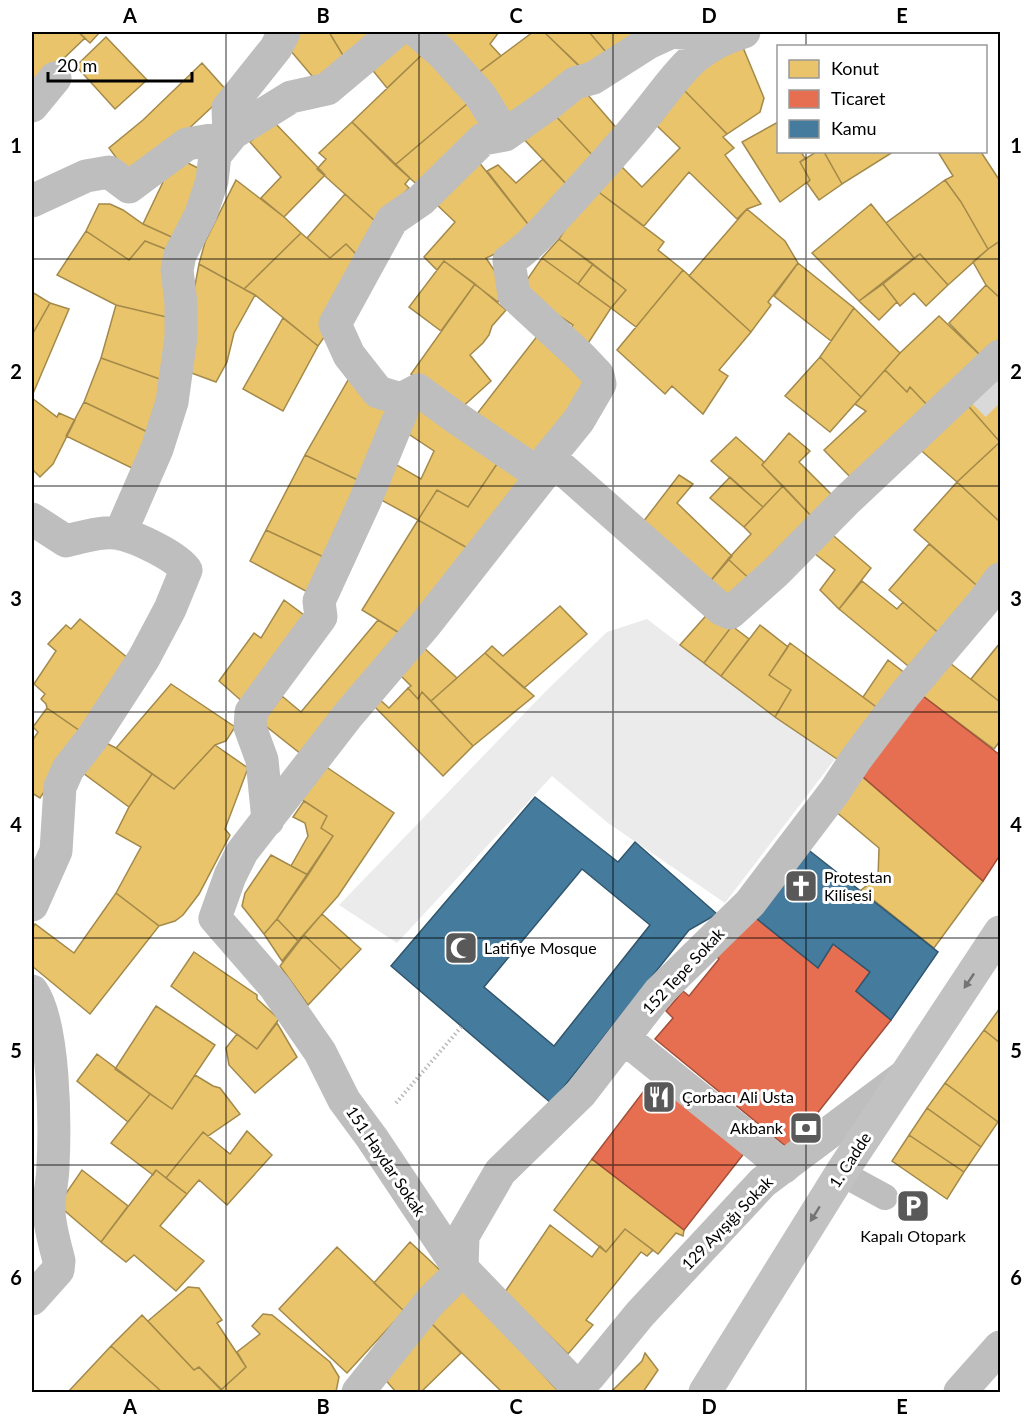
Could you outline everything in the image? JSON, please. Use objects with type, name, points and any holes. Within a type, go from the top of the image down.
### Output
[{"type":"main road","name":"1. Cadde","points":[[705,1392],[841,1173],[1000,932]]},
{"type":"street","points":[[229,137],[228,108],[276,48],[284,32]]},
{"type":"street","points":[[120,534],[157,449],[172,402],[181,337],[181,303],[177,270],[180,255],[201,214],[212,181],[215,155],[229,137],[291,97],[327,89],[395,32]]},
{"type":"street","points":[[418,32],[442,53],[480,95],[505,135]]},
{"type":"street","points":[[268,820],[349,714],[425,624],[546,466],[579,420],[600,384],[598,375],[581,357],[514,295],[509,261],[521,253],[566,206],[645,116],[690,59],[713,44],[744,32]]},
{"type":"street","points":[[713,44],[693,34],[672,33],[630,54],[593,78],[575,82],[549,104],[505,135],[483,139],[421,200],[392,220],[335,324],[349,355],[378,392],[401,399],[418,390],[455,417],[546,466],[721,609],[730,613],[1000,356]]},
{"type":"street","points":[[32,106],[55,78]]},
{"type":"street","points":[[32,201],[86,176],[110,172],[129,187],[187,144],[229,137]]},
{"type":"street","points":[[268,820],[262,760],[250,727],[251,712],[321,617],[319,601],[365,501],[402,411],[401,399]]},
{"type":"street","points":[[32,519],[66,541],[92,535],[120,534],[171,556],[186,570],[170,609],[144,658],[93,737],[68,769],[44,821],[56,851],[32,905]]},
{"type":"street","name":"152 Tepe Sokak","points":[[462,1270],[463,1236],[500,1172],[581,1093],[659,992],[750,903],[836,791],[856,759],[905,694],[977,610],[1000,579]]},
{"type":"street","name":"151 Haydar Sokak","points":[[268,820],[242,852],[230,876],[215,918],[275,987],[320,1052],[344,1100],[366,1128],[452,1258],[575,1390]]},
{"type":"street","points":[[32,991],[38,999],[47,1035],[54,1112],[53,1168],[49,1211],[58,1261],[58,1270],[32,1299]]},
{"type":"street","points":[[624,1038],[784,1167]]},
{"type":"street","name":"129 Ayışığı Sokak","points":[[575,1390],[640,1314],[763,1182],[903,1077]]},
{"type":"street","points":[[358,1392],[430,1302],[462,1270]]},
{"type":"street","points":[[962,1390],[1000,1347]]},
{"type":"street","points":[[962,1390],[1000,1385]]},
{"type":"lane","points":[[841,1173],[885,1197]]},
{"type":"path","points":[[366,1128],[398,1100],[462,1026]]},
{"type":"shaded area","points":[[647,619],[775,717],[835,759],[725,903],[608,823],[552,776],[397,943],[339,905],[545,692],[607,632]]},
{"type":"building: Konut","points":[[32,32],[78,32],[85,38],[38,83],[32,77]]},
{"type":"building: Konut","points":[[78,32],[100,32],[90,43]]},
{"type":"building: Konut","points":[[290,32],[329,32],[347,62],[318,83],[284,43]]},
{"type":"building: Konut","points":[[329,32],[385,32],[347,62]]},
{"type":"building: Konut","points":[[401,32],[427,50],[387,88],[366,62]]},
{"type":"building: Konut","points":[[436,32],[499,32],[490,44],[501,56],[474,76]]},
{"type":"building: Konut","points":[[533,32],[544,32],[581,68],[511,124],[474,76]]},
{"type":"building: Konut","points":[[544,32],[589,32],[611,58],[587,73]]},
{"type":"building: Konut","points":[[589,32],[659,32],[611,58]]},
{"type":"building: Konut","points":[[106,37],[147,80],[115,109],[76,66]]},
{"type":"building: Konut","points":[[742,45],[764,98],[760,112],[727,134],[683,89],[709,60]]},
{"type":"building: Konut","points":[[427,50],[473,99],[395,165],[352,122]]},
{"type":"building: Konut","points":[[202,63],[228,92],[167,149],[129,175],[109,148],[143,120]]},
{"type":"building: Konut","points":[[581,87],[620,132],[595,158],[552,112]]},
{"type":"building: Konut","points":[[683,89],[727,134],[723,137],[734,148],[725,155],[761,204],[747,209],[737,219],[689,172],[644,226],[592,187],[617,162],[642,187],[680,148],[653,122]]},
{"type":"building: Konut","points":[[473,99],[488,118],[421,188],[395,165]]},
{"type":"building: Konut","points":[[552,112],[595,158],[570,188],[520,135]]},
{"type":"building: Konut","points":[[273,121],[325,175],[284,217],[261,198],[281,177],[250,142]]},
{"type":"building: Konut","points":[[352,122],[410,178],[405,184],[409,188],[376,222],[317,169],[326,159],[319,153]]},
{"type":"building: Konut","points":[[777,123],[777,153],[802,153],[805,158],[800,162],[810,180],[780,202],[742,142]]},
{"type":"building: Konut","points":[[814,153],[825,153],[842,184],[819,200],[807,183],[810,180],[800,162]]},
{"type":"building: Konut","points":[[825,153],[891,153],[842,184]]},
{"type":"building: Konut","points":[[939,153],[982,153],[998,178],[1000,176],[1000,241],[988,249],[961,202],[945,180],[953,176]]},
{"type":"building: Konut","points":[[178,158],[208,173],[176,239],[143,224],[163,182],[158,178]]},
{"type":"building: Konut","points":[[543,159],[570,188],[531,228],[487,171],[498,165],[516,183]]},
{"type":"building: Konut","points":[[478,161],[531,228],[506,249],[486,258],[506,288],[498,302],[444,261],[437,270],[424,257],[455,222],[434,202]]},
{"type":"building: Konut","points":[[236,180],[301,233],[244,289],[199,264],[205,242]]},
{"type":"building: Konut","points":[[945,180],[961,202],[988,249],[948,285],[920,254],[914,258],[886,223]]},
{"type":"building: Konut","points":[[592,187],[664,242],[658,250],[683,270],[636,327],[611,308],[626,290],[559,239]]},
{"type":"building: Konut","points":[[345,194],[376,222],[357,255],[346,244],[330,258],[307,238]]},
{"type":"building: Konut","points":[[99,204],[110,204],[143,224],[176,239],[168,250],[145,241],[129,260],[86,231]]},
{"type":"building: Konut","points":[[871,204],[914,258],[859,301],[812,253]]},
{"type":"building: Konut","points":[[747,209],[785,241],[798,263],[768,302],[771,305],[751,332],[689,276]]},
{"type":"building: Konut","points":[[86,231],[129,260],[145,241],[168,250],[179,320],[116,305],[57,275]]},
{"type":"building: Konut","points":[[301,233],[330,258],[346,244],[357,255],[325,336],[318,346],[255,295],[244,289]]},
{"type":"building: Konut","points":[[559,239],[593,264],[578,284],[542,258]]},
{"type":"building: Konut","points":[[1000,241],[1000,298],[986,285],[973,262]]},
{"type":"building: Konut","points":[[920,254],[948,285],[926,306],[914,293],[900,306],[883,284]]},
{"type":"building: Konut","points":[[542,258],[611,308],[585,348],[566,335],[573,325],[520,290]]},
{"type":"building: Konut","points":[[444,261],[475,284],[441,331],[409,307]]},
{"type":"building: Konut","points":[[798,263],[854,308],[831,341],[774,296]]},
{"type":"building: Konut","points":[[199,264],[255,295],[234,333],[227,362],[216,382],[186,371],[193,296]]},
{"type":"building: Konut","points":[[593,264],[626,290],[611,308],[578,284]]},
{"type":"building: Konut","points":[[683,270],[751,332],[719,370],[728,376],[703,414],[672,386],[665,394],[617,350]]},
{"type":"building: Konut","points":[[475,284],[506,310],[492,326],[483,343],[470,355],[491,381],[458,411],[411,374]]},
{"type":"building: Konut","points":[[883,284],[897,302],[879,320],[859,301]]},
{"type":"building: Konut","points":[[986,285],[1000,298],[1000,338],[982,357],[949,323]]},
{"type":"building: Konut","points":[[32,292],[50,303],[32,335]]},
{"type":"building: Konut","points":[[50,303],[69,309],[32,396],[32,335]]},
{"type":"building: Konut","points":[[116,305],[179,320],[168,382],[101,358]]},
{"type":"building: Konut","points":[[854,308],[900,353],[861,397],[820,357]]},
{"type":"building: Konut","points":[[939,316],[982,357],[930,408],[910,387],[907,392],[885,370]]},
{"type":"building: Konut","points":[[283,318],[318,346],[283,411],[243,389]]},
{"type":"building: Konut","points":[[538,335],[591,384],[533,462],[473,419]]},
{"type":"building: Konut","points":[[820,357],[861,397],[830,432],[785,396]]},
{"type":"building: Konut","points":[[101,358],[168,382],[154,435],[84,402]]},
{"type":"building: Konut","points":[[1000,366],[1000,442],[963,400]]},
{"type":"building: Konut","points":[[885,370],[907,392],[910,387],[930,408],[853,480],[824,450],[866,411],[855,404]]},
{"type":"building: Konut","points":[[351,375],[395,411],[362,482],[305,455]]},
{"type":"building: Konut","points":[[32,398],[57,417],[59,413],[75,420],[53,464],[40,477],[32,469]]},
{"type":"building: Konut","points":[[963,400],[1000,442],[957,482],[915,445]]},
{"type":"building: Konut","points":[[84,402],[154,435],[140,472],[66,436]]},
{"type":"building: Konut","points":[[418,406],[501,458],[468,507],[437,490],[418,520],[374,496],[390,461],[421,479],[434,451],[404,431]]},
{"type":"building: Konut","points":[[789,433],[810,451],[799,462],[835,498],[814,519],[762,465]]},
{"type":"building: Konut","points":[[736,437],[764,462],[762,465],[783,486],[763,507],[711,461]]},
{"type":"building: Konut","points":[[1000,442],[1000,522],[957,482]]},
{"type":"building: Konut","points":[[305,455],[362,482],[330,560],[266,530]]},
{"type":"building: Konut","points":[[501,458],[530,477],[471,550],[418,520],[437,490],[468,507]]},
{"type":"building: Konut","points":[[679,475],[693,484],[677,503],[732,556],[708,584],[640,526]]},
{"type":"building: Konut","points":[[730,477],[763,507],[744,527],[710,498]]},
{"type":"building: Konut","points":[[957,482],[1000,522],[1000,565],[982,590],[914,530]]},
{"type":"building: Konut","points":[[783,486],[814,519],[754,583],[728,559],[751,534],[744,527]]},
{"type":"building: Konut","points":[[418,520],[471,550],[406,637],[362,610]]},
{"type":"building: Konut","points":[[266,530],[330,560],[313,595],[250,561]]},
{"type":"building: Konut","points":[[828,531],[871,568],[839,609],[820,590],[835,570],[809,549]]},
{"type":"building: Konut","points":[[929,544],[982,590],[942,636],[889,590]]},
{"type":"building: Konut","points":[[728,559],[754,583],[733,607],[708,584]]},
{"type":"building: Konut","points":[[862,581],[897,609],[903,602],[942,636],[913,670],[839,609]]},
{"type":"building: Konut","points":[[284,600],[308,618],[245,704],[219,681],[254,633],[261,638]]},
{"type":"building: Konut","points":[[560,606],[587,634],[524,688],[485,653],[492,646],[503,656]]},
{"type":"building: Konut","points":[[711,610],[732,626],[704,663],[680,645]]},
{"type":"building: Konut","points":[[80,619],[129,659],[83,733],[47,708],[41,699],[45,694],[34,684],[56,651],[48,644],[66,625],[71,629]]},
{"type":"building: Konut","points":[[378,620],[406,637],[306,758],[262,723],[282,696],[301,712]]},
{"type":"building: Konut","points":[[760,625],[788,647],[769,675],[791,690],[775,717],[721,676]]},
{"type":"building: Konut","points":[[732,626],[749,639],[721,676],[704,663]]},
{"type":"building: Konut","points":[[790,643],[883,712],[843,763],[775,717],[791,690],[769,675]]},
{"type":"building: Konut","points":[[1000,643],[1000,702],[971,679]]},
{"type":"building: Konut","points":[[423,647],[457,678],[431,701],[422,692],[418,699],[408,688],[411,686],[400,675]]},
{"type":"building: Konut","points":[[485,653],[534,696],[473,746],[431,701]]},
{"type":"building: Konut","points":[[888,660],[910,677],[883,712],[863,697]]},
{"type":"building: Konut","points":[[946,660],[1000,702],[1000,741],[994,749],[919,693]]},
{"type":"building: Konut","points":[[171,684],[235,727],[226,741],[215,745],[174,789],[116,748]]},
{"type":"building: Konut","points":[[408,688],[418,699],[422,692],[473,746],[443,776],[372,704],[378,698],[389,708]]},
{"type":"building: Konut","points":[[47,708],[83,733],[40,798],[32,793],[32,741],[38,732],[33,727]]},
{"type":"building: Konut","points":[[100,740],[116,748],[152,774],[129,807],[79,770]]},
{"type":"building: Konut","points":[[215,745],[248,768],[225,829],[230,835],[199,894],[183,915],[175,921],[159,926],[116,893],[141,847],[116,833],[129,807],[152,774],[174,789]]},
{"type":"building: Konut","points":[[322,764],[394,813],[338,896],[298,941],[277,919],[333,836],[321,828],[327,816],[298,797]]},
{"type":"building: Konut","points":[[858,773],[983,881],[934,948],[861,890],[878,877],[879,848],[834,810]]},
{"type":"building: Konut","points":[[304,801],[327,816],[321,828],[333,836],[308,875],[291,866],[308,836],[305,823],[293,817]]},
{"type":"building: Konut","points":[[271,855],[308,875],[264,934],[242,906],[245,893]]},
{"type":"building: Konut","points":[[116,893],[159,926],[90,1014],[32,966],[32,930],[35,924],[74,953]]},
{"type":"building: Konut","points":[[322,914],[361,949],[341,970],[304,935]]},
{"type":"building: Konut","points":[[277,919],[298,941],[282,961],[264,934]]},
{"type":"building: Konut","points":[[304,935],[341,970],[308,1005],[280,966]]},
{"type":"building: Konut","points":[[194,952],[257,995],[257,999],[279,1019],[257,1049],[171,986]]},
{"type":"building: Konut","points":[[156,1006],[215,1045],[172,1109],[115,1069]]},
{"type":"building: Konut","points":[[1000,1008],[1000,1043],[984,1030]]},
{"type":"building: Konut","points":[[277,1023],[297,1057],[255,1093],[229,1065],[226,1048],[237,1034],[257,1049]]},
{"type":"building: Konut","points":[[984,1030],[1000,1043],[1000,1119],[998,1122],[945,1083]]},
{"type":"building: Konut","points":[[97,1054],[150,1094],[128,1122],[77,1081]]},
{"type":"building: Konut","points":[[195,1075],[220,1088],[240,1114],[208,1136],[203,1132],[166,1178],[156,1170],[153,1175],[111,1143],[150,1094],[172,1109]]},
{"type":"building: Konut","points":[[945,1083],[998,1122],[981,1147],[927,1108]]},
{"type":"building: Konut","points":[[927,1108],[981,1147],[964,1172],[909,1135]]},
{"type":"building: Konut","points":[[247,1131],[272,1155],[227,1205],[199,1180],[187,1194],[166,1178],[203,1132],[230,1154]]},
{"type":"building: Konut","points":[[909,1135],[964,1172],[947,1199],[892,1161]]},
{"type":"building: Konut","points":[[592,1159],[684,1230],[683,1236],[676,1233],[658,1254],[625,1229],[606,1252],[554,1210]]},
{"type":"building: Konut","points":[[82,1170],[128,1206],[101,1242],[58,1205]]},
{"type":"building: Konut","points":[[156,1170],[187,1194],[160,1226],[204,1261],[176,1291],[134,1255],[126,1262],[101,1242]]},
{"type":"building: Konut","points":[[550,1225],[592,1257],[600,1246],[606,1252],[625,1229],[653,1250],[647,1256],[641,1252],[586,1320],[593,1325],[568,1354],[505,1292]]},
{"type":"building: Konut","points":[[410,1242],[441,1271],[404,1311],[374,1283]]},
{"type":"building: Konut","points":[[337,1247],[404,1311],[347,1373],[279,1309]]},
{"type":"building: Konut","points":[[462,1286],[559,1392],[502,1392],[429,1321]]},
{"type":"building: Konut","points":[[188,1287],[199,1288],[222,1320],[217,1323],[246,1367],[221,1390],[199,1367],[194,1370],[148,1321]]},
{"type":"building: Konut","points":[[263,1314],[272,1315],[330,1362],[339,1377],[336,1392],[224,1392],[221,1390],[246,1367],[237,1352],[260,1334],[252,1326]]},
{"type":"building: Konut","points":[[142,1315],[194,1370],[199,1367],[224,1392],[162,1392],[111,1346]]},
{"type":"building: Konut","points":[[429,1321],[461,1353],[421,1392],[396,1392],[382,1376]]},
{"type":"building: Konut","points":[[111,1346],[162,1392],[68,1392]]},
{"type":"building: Konut","points":[[645,1353],[658,1370],[643,1392],[611,1392],[642,1361]]},
{"type":"building: Ticaret","points":[[919,693],[1000,755],[1000,855],[983,881],[855,770]]},
{"type":"building: Ticaret","points":[[752,915],[818,968],[833,944],[870,972],[856,991],[891,1020],[789,1149],[655,1039],[673,1018],[666,1011],[683,991],[689,996],[719,959],[714,954]]},
{"type":"building: Ticaret","points":[[653,1079],[746,1151],[684,1230],[592,1159]]},
{"type":"building: Kamu","name":"Latifiye Mosque","points":[[535,797],[618,862],[635,842],[717,914],[689,930],[551,1103],[391,966]],"holes":[[[582,869],[650,925],[554,1046],[484,987]]]},
{"type":"building: Kamu","points":[[806,848],[938,952],[891,1020],[856,991],[870,972],[833,944],[818,968],[752,915]]},
{"type":"tunnel","points":[[974,382],[1000,408]]},
{"type":"place","name":"Protestan Kilisesi","points":[[801,886]]},
{"type":"place","name":"Latifiye Mosque","points":[[461,948]]},
{"type":"place","name":"Çorbacı Ali Usta","points":[[659,1097]]},
{"type":"place","name":"Akbank","points":[[806,1128]]},
{"type":"place","name":"Kapalı Otopark","points":[[913,1206]]}]
